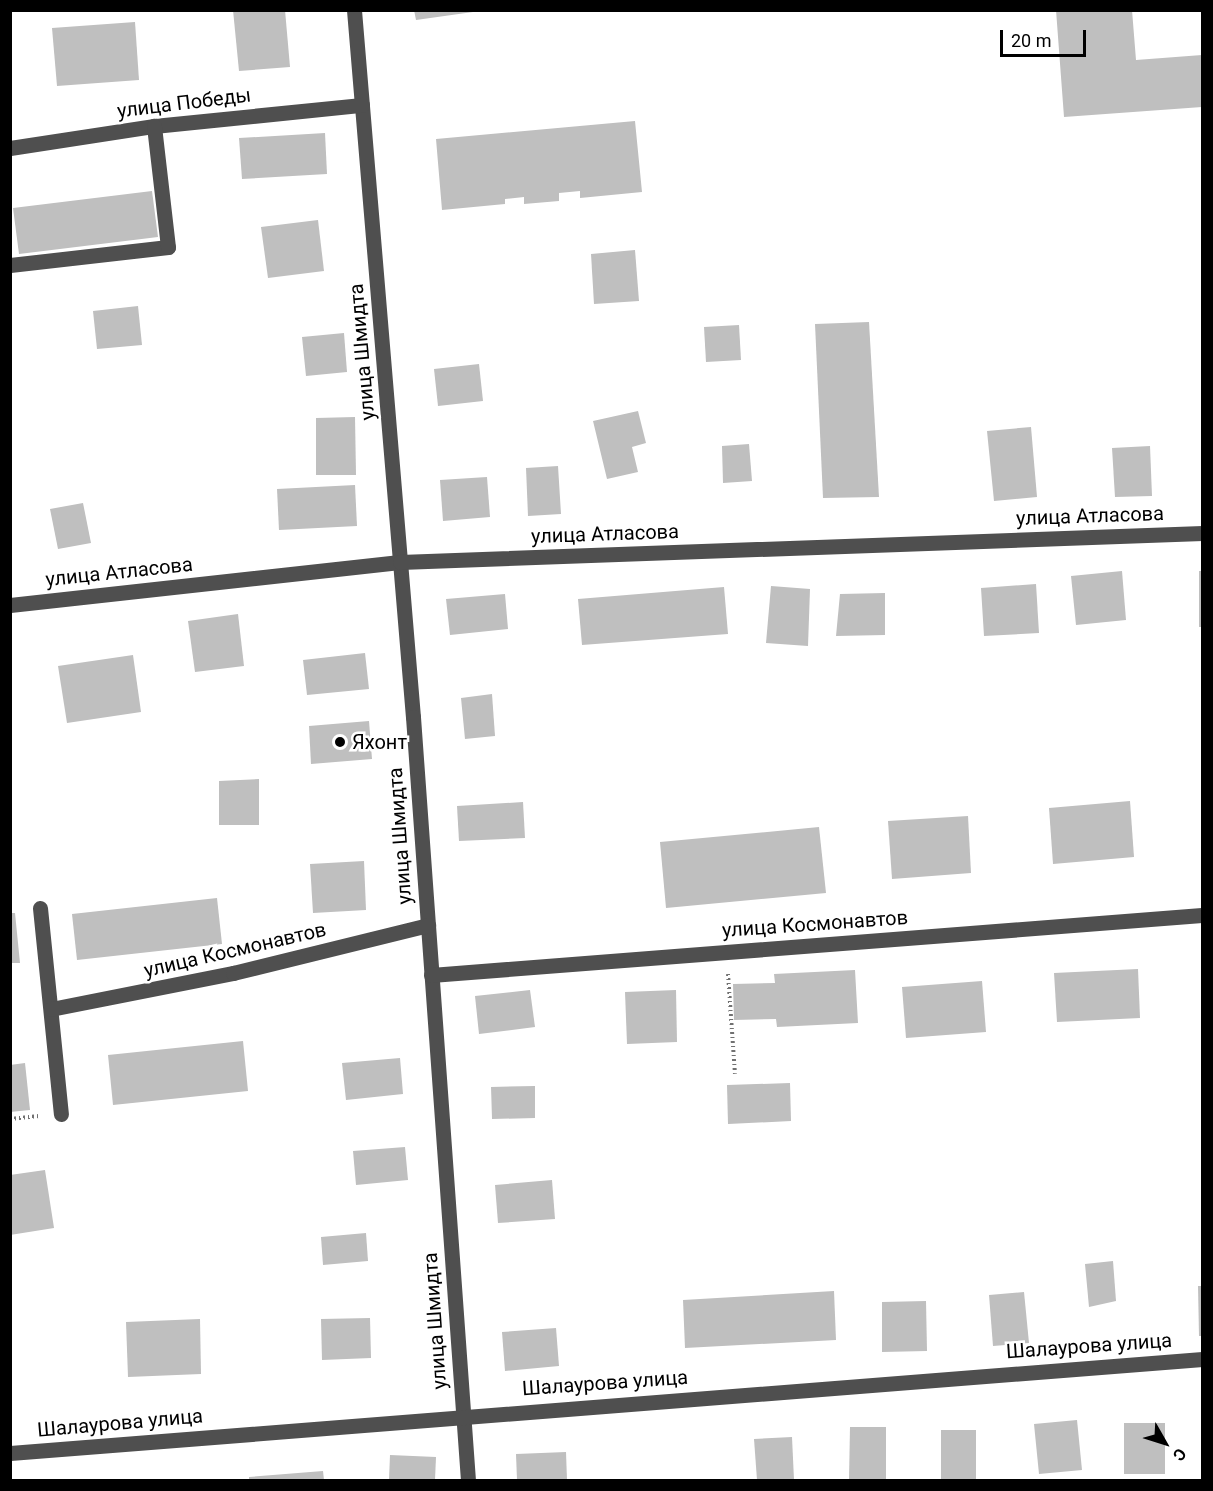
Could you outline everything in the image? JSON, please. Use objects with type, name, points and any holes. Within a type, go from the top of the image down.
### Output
[{"type":"street","name":"улица Шмидта","points":[[354,10],[400,562],[468,1480]]},
{"type":"street","name":"улица Победы","points":[[10,148],[154,126],[362,105]]},
{"type":"street","points":[[10,265],[168,247],[154,126]]},
{"type":"street","name":"улица Атласова","points":[[10,605],[400,562],[1203,533]]},
{"type":"street","points":[[40,908],[61,1114]]},
{"type":"street","name":"улица Космонавтов","points":[[431,975],[1203,915]]},
{"type":"street","name":"улица Космонавтов","points":[[51,1009],[222,975],[428,926]]},
{"type":"street","name":"Шалаурова улица","points":[[10,1453],[463,1415],[1203,1359]]},
{"type":"path","points":[[726,952],[735,1074]]},
{"type":"path","points":[[10,1119],[61,1114]]},
{"type":"building","points":[[233,10],[285,10],[290,67],[239,71]]},
{"type":"building","points":[[414,10],[473,10],[473,12],[416,20]]},
{"type":"building","points":[[1056,10],[1132,10],[1136,60],[1202,55],[1202,107],[1064,117]]},
{"type":"building","points":[[135,22],[139,80],[57,86],[52,28]]},
{"type":"building","points":[[635,121],[642,192],[580,198],[580,191],[559,193],[559,201],[524,204],[524,197],[505,199],[505,204],[442,210],[436,139]]},
{"type":"building","points":[[325,133],[327,174],[242,179],[239,138]]},
{"type":"building","points":[[152,191],[158,237],[19,254],[13,208]]},
{"type":"building","points":[[318,220],[324,271],[268,278],[261,227]]},
{"type":"building","points":[[635,250],[639,301],[594,304],[591,254]]},
{"type":"building","points":[[138,306],[142,345],[97,349],[93,311]]},
{"type":"building","points":[[869,322],[879,497],[823,498],[815,324]]},
{"type":"building","points":[[739,325],[741,360],[706,362],[704,327]]},
{"type":"building","points":[[344,333],[347,372],[306,376],[302,337]]},
{"type":"building","points":[[479,364],[483,401],[438,406],[434,369]]},
{"type":"building","points":[[638,411],[646,443],[632,447],[638,472],[607,479],[593,421]]},
{"type":"building","points":[[355,417],[356,475],[316,475],[316,418]]},
{"type":"building","points":[[1031,427],[1037,497],[994,501],[987,431]]},
{"type":"building","points":[[749,444],[752,481],[723,483],[722,446]]},
{"type":"building","points":[[1150,446],[1152,496],[1115,497],[1112,448]]},
{"type":"building","points":[[558,466],[561,514],[528,516],[526,468]]},
{"type":"building","points":[[487,477],[490,517],[443,521],[440,480]]},
{"type":"building","points":[[355,485],[357,526],[279,530],[277,489]]},
{"type":"building","points":[[83,503],[91,543],[58,549],[50,509]]},
{"type":"building","points":[[1122,571],[1126,620],[1076,625],[1071,576]]},
{"type":"building","points":[[1199,571],[1202,571],[1202,627],[1199,627]]},
{"type":"building","points":[[1036,584],[1039,633],[984,636],[981,588]]},
{"type":"building","points":[[771,586],[810,589],[808,646],[766,643]]},
{"type":"building","points":[[724,587],[728,634],[582,645],[578,599]]},
{"type":"building","points":[[885,593],[885,635],[836,636],[840,594]]},
{"type":"building","points":[[505,594],[508,629],[450,635],[446,599]]},
{"type":"building","points":[[238,614],[244,666],[195,672],[188,621]]},
{"type":"building","points":[[365,653],[369,689],[307,695],[303,660]]},
{"type":"building","points":[[133,655],[141,712],[67,723],[58,666]]},
{"type":"building","points":[[492,694],[495,736],[465,739],[461,698]]},
{"type":"building","name":"Яхонт","points":[[369,721],[372,759],[311,764],[309,726]]},
{"type":"building","points":[[259,779],[259,825],[219,825],[219,781]]},
{"type":"building","points":[[1130,801],[1134,857],[1053,864],[1049,808]]},
{"type":"building","points":[[523,802],[525,838],[459,841],[457,806]]},
{"type":"building","points":[[968,816],[971,873],[892,879],[888,821]]},
{"type":"building","points":[[819,827],[826,893],[666,908],[660,842]]},
{"type":"building","points":[[364,861],[366,910],[313,913],[310,864]]},
{"type":"building","points":[[217,898],[222,944],[77,960],[72,914]]},
{"type":"building","points":[[10,913],[15,913],[20,963],[10,963]]},
{"type":"building","points":[[1138,969],[1140,1018],[1057,1022],[1054,973]]},
{"type":"building","points":[[855,970],[858,1023],[777,1027],[776,1019],[734,1020],[733,984],[775,983],[774,974]]},
{"type":"building","points":[[982,981],[986,1032],[906,1038],[902,987]]},
{"type":"building","points":[[530,990],[535,1027],[479,1034],[475,996]]},
{"type":"building","points":[[676,990],[677,1042],[627,1044],[625,992]]},
{"type":"building","points":[[243,1041],[248,1091],[113,1105],[108,1055]]},
{"type":"building","points":[[400,1058],[403,1094],[346,1100],[342,1063]]},
{"type":"building","points":[[25,1063],[30,1110],[10,1112],[10,1065]]},
{"type":"building","points":[[790,1083],[791,1121],[728,1124],[727,1085]]},
{"type":"building","points":[[535,1086],[535,1118],[492,1119],[491,1087]]},
{"type":"building","points":[[405,1147],[408,1180],[356,1185],[353,1151]]},
{"type":"building","points":[[45,1170],[54,1228],[10,1235],[10,1175]]},
{"type":"building","points":[[552,1180],[555,1219],[498,1223],[495,1185]]},
{"type":"building","points":[[366,1233],[368,1261],[323,1265],[321,1237]]},
{"type":"building","points":[[1113,1261],[1116,1301],[1089,1307],[1085,1264]]},
{"type":"building","points":[[1198,1286],[1202,1286],[1202,1336],[1199,1336]]},
{"type":"building","points":[[834,1291],[836,1340],[685,1348],[683,1300]]},
{"type":"building","points":[[1024,1292],[1029,1343],[993,1346],[989,1295]]},
{"type":"building","points":[[926,1301],[927,1351],[882,1352],[882,1302]]},
{"type":"building","points":[[370,1318],[371,1358],[322,1360],[321,1319]]},
{"type":"building","points":[[200,1319],[201,1374],[128,1377],[126,1322]]},
{"type":"building","points":[[556,1328],[559,1366],[505,1371],[502,1332]]},
{"type":"building","points":[[1077,1420],[1082,1470],[1039,1474],[1034,1424]]},
{"type":"building","points":[[1124,1423],[1165,1423],[1165,1474],[1124,1474]]},
{"type":"building","points":[[850,1427],[886,1427],[886,1480],[849,1480]]},
{"type":"building","points":[[941,1430],[976,1430],[976,1480],[941,1480]]},
{"type":"building","points":[[792,1437],[794,1480],[757,1480],[754,1439]]},
{"type":"building","points":[[566,1452],[567,1480],[517,1480],[516,1454]]},
{"type":"building","points":[[390,1455],[436,1457],[435,1480],[389,1480]]},
{"type":"building","points":[[323,1471],[324,1480],[249,1480],[249,1477]]},
{"type":"place","name":"Яхонт","points":[[340,742]]}]
